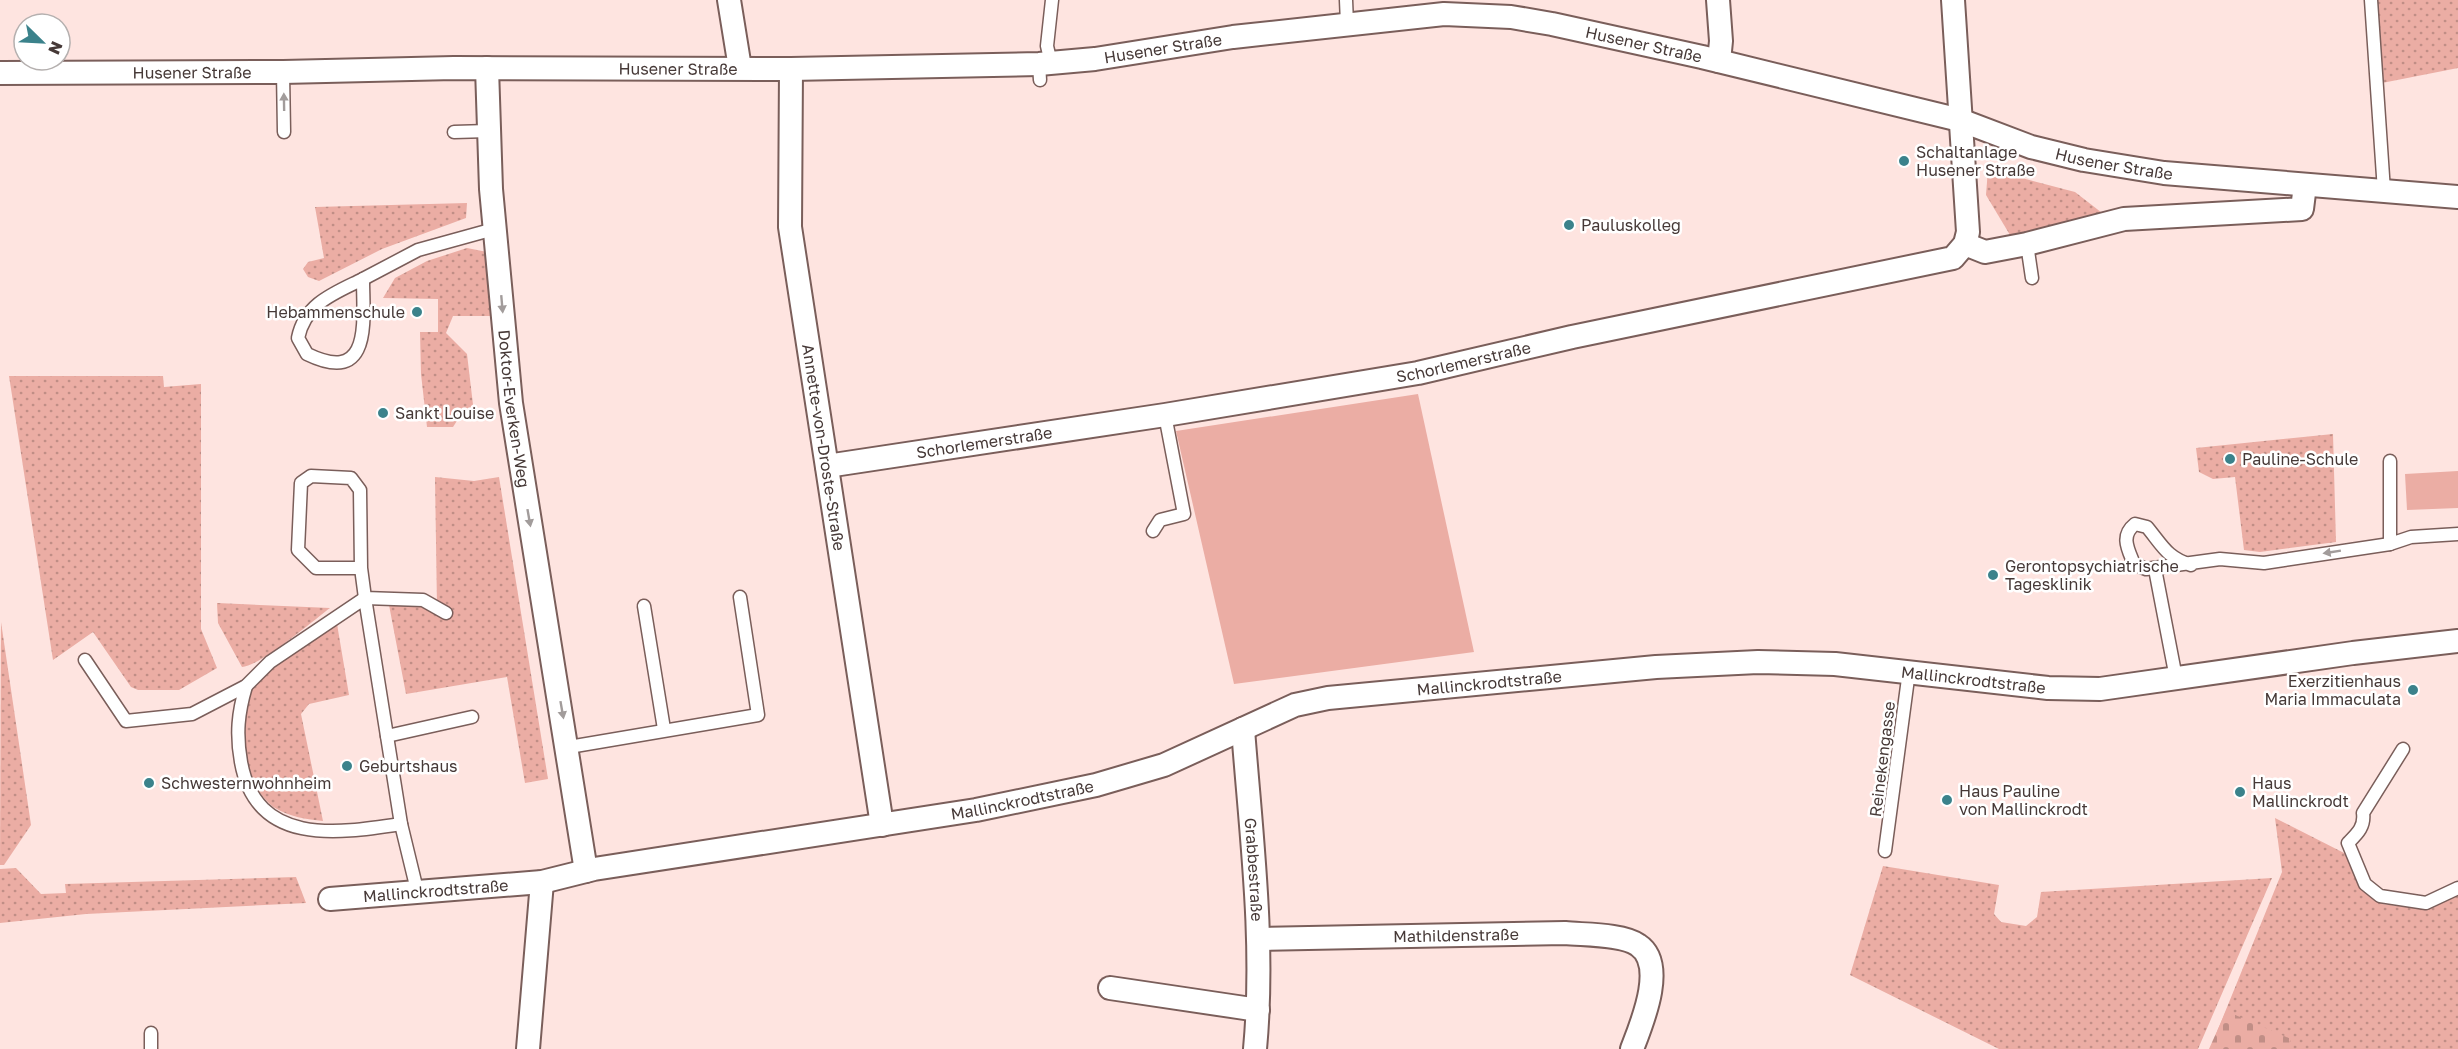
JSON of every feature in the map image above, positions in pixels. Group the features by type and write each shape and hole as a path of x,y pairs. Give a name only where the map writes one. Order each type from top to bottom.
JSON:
{"street":[{"path":"729,0 740,68"},
{"path":"1718,0 1721,41 1719,61"},
{"path":"1953,0 1968,232 1965,244 1985,252 2027,244 2124,219 2302,209 2305,185"},
{"name":"Husener Straße","path":"0,73 283,72 487,68 1043,69 1233,37 1347,24 1444,14 1511,17 1719,61 1960,120 2031,147 2084,160 2164,174 2458,197"},
{"name":"Doktor-Everken-Weg","path":"487,68 488,130 495,237 511,403 568,747 586,871"},
{"name":"Annette-von-Droste-Straße","path":"791,69 790,227 882,825"},
{"name":"Schorlemerstraße","path":"827,466 1165,415 1418,373 1572,337 1953,258 1965,244"},
{"name":"Mallinckrodtstraße","path":"330,899 417,890 542,882 586,871 976,810 1096,785 1164,765 1295,705 1328,698 1656,667 1780,663 1835,664 2048,688 2100,689 2353,653 2458,642"},
{"name":"Grabbestraße","path":"1243,729 1260,939 1258,1010 1254,1049"},
{"path":"528,1049 542,882"},
{"name":"Mathildenstraße","path":"1260,939 1565,933 1607,937 1636,943 1647,953 1652,981 1632,1049"},
{"path":"1110,988 1251,1006 1258,1010"}],"lane":[{"path":"1043,69 1052,0"},
{"path":"1346,0 1347,24"},
{"path":"2371,0 2384,191"},
{"path":"283,72 284,132"},
{"path":"454,132 488,130"},
{"path":"363,279 363,339 355,356 349,361 329,361 308,354 298,338 307,315 321,300 418,250 495,237"},
{"path":"2027,244 2032,278"},
{"path":"1153,531 1160,520 1184,514 1165,415"},
{"path":"2390,462 2390,544"},
{"path":"361,568 316,568 298,550 301,483 311,476 351,478 360,490 361,568 365,598 401,824 417,890"},
{"path":"2190,565 2174,560 2161,548 2147,527 2135,524 2126,537 2134,564 2146,569 2155,569 2190,565 2220,559 2264,562 2390,544 2411,537 2458,534"},
{"path":"2155,569 2176,678"},
{"path":"568,747 664,729 758,715 740,597"},
{"path":"86,660 126,721 192,714 246,686 270,662 365,598 423,600 446,613"},
{"path":"644,606 664,729"},
{"name":"Reinekengasse","path":"1885,851 1909,671"},
{"path":"246,686 237,713 237,741 243,775 264,812 297,828 348,833 401,824"},
{"path":"387,736 472,717"},
{"path":"2403,749 2363,813 2364,822 2358,833 2348,843 2365,884 2380,896 2426,903 2458,888"},
{"path":"151,1033 151,1049"}],"green space":[{"path":"2376,0 2458,0 2458,68 2382,83"},
{"path":"1988,169 2075,192 2106,216 2010,235 1986,195"},
{"path":"467,203 466,218 382,249 319,281 308,277 303,269 308,262 324,258 315,207"},
{"path":"467,248 487,252 494,316 453,316 446,333 467,354 474,413 462,413 453,427 427,427 421,374 420,332 438,332 438,299 383,298 395,278 427,261"},
{"path":"9,376 163,376 164,387 201,384 201,629 217,668 179,690 138,690 131,687 93,632 53,660"},
{"path":"1418,394 1474,652 1234,684 1176,431"},
{"path":"2333,434 2336,542 2260,552 2244,550 2235,477 2213,479 2199,472 2196,448"},
{"path":"2458,471 2458,508 2407,510 2405,474"},
{"path":"435,477 474,481 499,477 548,779 525,783 507,677 406,694 389,605 437,607"},
{"path":"217,603 330,608 273,651 250,665 242,667 218,623"},
{"path":"1,622 31,825 4,865 0,865"},
{"path":"337,624 349,695 309,704 301,714 323,821 286,814 264,798 251,780 246,767 242,731 246,705 254,687 304,645"},
{"path":"2275,818 2350,856 2363,886 2382,904 2423,909 2458,892 2458,1049 2210,1049 2282,872"},
{"path":"1883,866 1999,885 1994,914 2001,922 2026,926 2037,917 2041,892 2272,878 2198,1049 1999,1049 1850,975"},
{"path":"16,868 41,894 66,893 65,884 296,877 306,903 86,914 0,923 0,869"},
{"path":"2226,1011 2291,1039 2286,1049 2209,1049"}],"place":[{"name":"Schaltanlage Husener Straße","path":"1904,161"},
{"name":"Pauluskolleg","path":"1569,225"},
{"name":"Hebammenschule","path":"417,312"},
{"name":"Sankt Louise","path":"383,413"},
{"name":"Pauline-Schule","path":"2230,459"},
{"name":"Gerontopsychiatrische Tagesklinik","path":"1993,575"},
{"name":"Exerzitienhaus Maria Immaculata","path":"2413,690"},
{"name":"Geburtshaus","path":"347,766"},
{"name":"Schwesternwohnheim","path":"149,783"},
{"name":"Haus Mallinckrodt","path":"2240,792"},
{"name":"Haus Pauline von Mallinckrodt","path":"1947,800"}]}
